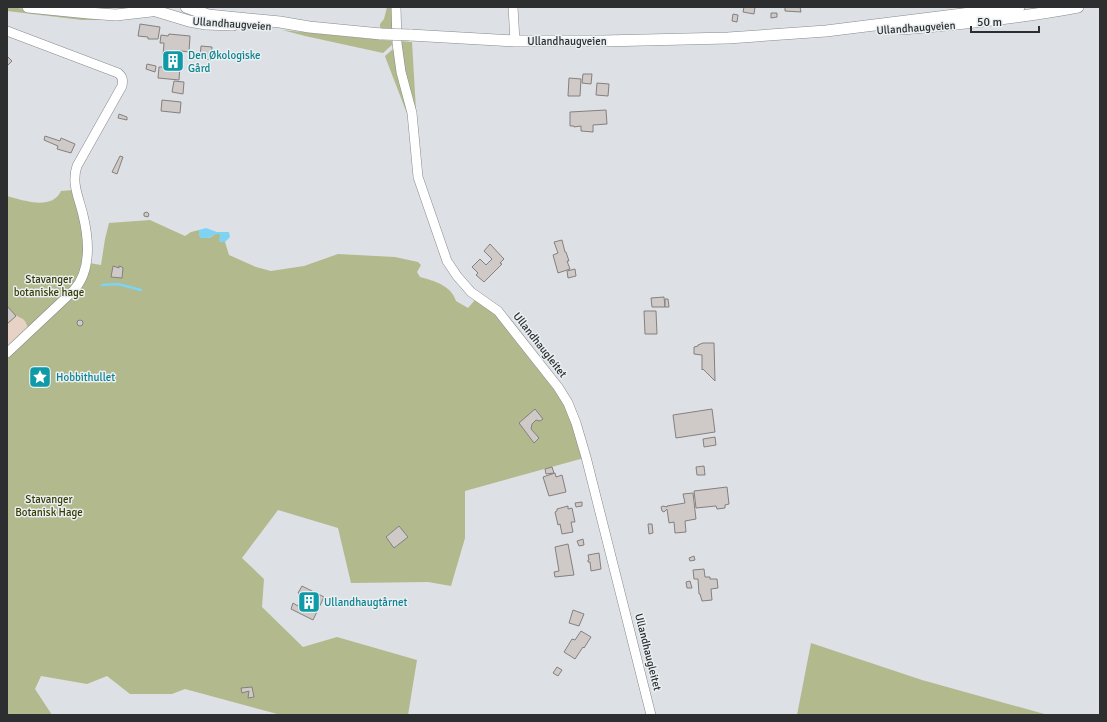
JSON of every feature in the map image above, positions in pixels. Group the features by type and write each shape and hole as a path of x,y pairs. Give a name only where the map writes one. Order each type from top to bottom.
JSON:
{"main road":[{"name":"Ullandhaugveien","path":"28,7 116,15 154,9 189,21 206,24 280,28 309,27"},
{"name":"Ullandhaugveien","path":"186,7 208,15 280,22 309,27 382,34 515,41 603,41 728,38 826,31 1019,7"},
{"name":"Ullandhaugveien","path":"826,31 838,33 961,24 1078,7"}],"street":[{"name":"Ullandhaugleitet","path":"396,7 397,43 401,72 412,114 419,185 432,215 447,261 457,276 472,292 498,311 558,387 568,403 576,423 586,457 651,715"},
{"path":"513,7 515,41"},
{"path":"7,32 111,70 122,76 123,80 122,86 77,166 75,173 76,188 83,215 86,236 87,257 85,273 82,280 73,291 7,353"}],"shaded area":[{"path":"7,306 16,316 22,317 28,328 7,356"}],"green space":[{"path":"10,7 112,20 82,20 7,11"},
{"path":"387,7 392,7 392,29 380,28 380,24 384,19"},
{"path":"282,30 393,41 393,44 383,53"},
{"path":"400,41 412,42 416,110 407,82"},
{"path":"394,48 408,115 385,56"},
{"path":"73,190 89,263 101,265 109,223 150,220 185,236 191,232 199,230 199,235 201,238 208,238 215,234 220,234 220,242 225,242 229,255 256,267 271,271 304,266 338,254 395,257 418,262 421,265 417,272 420,277 446,287 454,296 456,301 468,308 475,300 494,313 559,396 572,420 584,458 465,491 465,538 451,586 428,582 351,583 338,528 278,510 242,558 264,579 262,607 303,647 337,637 417,660 408,715 281,715 185,689 172,694 130,694 107,676 87,684 41,676 35,689 52,715 7,715 7,356 28,328 24,320 14,314 7,306 7,196 28,201 44,202 51,201 57,197 61,191"},
{"path":"811,643 922,680 1048,715 797,715"}],"water":[{"path":"206,228 217,232 229,232 230,237 225,242 221,242 219,240 220,234 215,234 208,238 201,238 199,235 199,230"}],"building":[{"path":"744,7 755,7 754,14 743,12"},
{"path":"785,7 800,7 801,12 785,11"},
{"path":"771,13 777,13 777,17 771,18"},
{"path":"733,14 738,15 737,22 732,21"},
{"path":"140,24 160,27 158,39 148,39 148,37 138,36"},
{"name":"Den Økologiske Gård","path":"169,34 190,36 189,52 181,51 179,80 158,78 159,67 166,67 167,56 163,56 164,43 160,43 161,35 168,36"},
{"path":"201,46 212,47 211,60 200,58"},
{"path":"7,56 12,61 8,65 7,64"},
{"path":"147,64 156,66 155,72 146,69"},
{"path":"583,74 592,74 591,84 582,83"},
{"path":"569,78 581,79 580,96 568,96"},
{"path":"174,81 184,82 183,94 172,92"},
{"path":"597,83 609,84 608,96 596,95"},
{"path":"162,100 181,102 180,113 161,111"},
{"path":"606,110 607,124 593,125 593,132 581,131 581,126 570,126 570,112"},
{"path":"119,114 127,117 127,120 118,118"},
{"path":"45,136 60,141 61,138 75,144 71,153 57,149 58,146 44,140"},
{"path":"120,156 123,157 117,174 112,172"},
{"path":"147,212 149,214 148,217 144,216 144,213"},
{"path":"562,240 570,269 558,273 553,255 558,253 554,242"},
{"path":"490,244 504,259 500,263 502,264 484,282 476,275 478,273 472,267 480,259 486,265 492,259 484,251"},
{"path":"113,266 123,268 122,278 111,277"},
{"path":"575,269 576,276 568,278 567,271"},
{"path":"664,297 665,307 652,307 651,298"},
{"path":"665,299 668,299 669,307 665,307"},
{"path":"7,306 16,316 7,324"},
{"path":"644,311 656,311 657,334 645,334"},
{"path":"80,320 83,323 80,326 77,323"},
{"path":"703,343 714,343 715,381 703,369 702,370 702,355 694,354 694,347"},
{"path":"535,409 543,419 540,421 536,420 532,424 531,429 539,438 534,443 519,423"},
{"path":"712,409 715,432 676,438 673,415"},
{"path":"715,437 716,445 704,447 703,439"},
{"path":"704,466 705,475 697,475 696,467"},
{"path":"552,467 554,473 546,474 545,469"},
{"path":"555,473 556,477 562,475 566,492 549,496 543,477"},
{"path":"727,487 729,504 725,505 725,508 717,509 716,506 696,508 694,491"},
{"path":"693,493 696,519 685,521 686,532 675,533 674,522 669,523 667,509 664,512 662,511 661,507 685,503 683,494"},
{"path":"582,502 582,506 576,507 575,503"},
{"path":"568,506 568,509 572,508 575,522 571,522 573,532 562,534 555,512 557,509"},
{"path":"648,524 652,524 653,533 649,534"},
{"path":"399,526 408,537 394,548 386,537"},
{"path":"583,539 584,545 579,546 577,541"},
{"path":"568,544 574,575 555,577 554,572 559,571 555,547"},
{"path":"599,553 601,569 591,571 590,562 588,562 588,555"},
{"path":"694,556 695,560 690,561 689,558"},
{"path":"704,569 705,577 717,579 718,588 711,589 712,600 702,601 699,594 698,579 694,579 693,570"},
{"path":"690,581 692,588 687,588 686,582"},
{"path":"302,586 324,597 313,620 291,609 293,603 298,606 303,595 298,593"},
{"name":"Ullandhaugtårnet","path":"305,594 317,599 313,610 300,604"},
{"path":"573,610 584,614 579,626 569,623"},
{"path":"581,631 591,637 575,659 564,652 572,639 575,640"},
{"path":"557,667 562,670 558,676 553,673"},
{"path":"252,687 254,697 248,698 249,691 242,693 241,688"}],"waterway":[{"path":"102,285 118,284 141,290"}],"place":[{"name":"Den Økologiske Gård","path":"173,61"},
{"name":"Hobbithullet","path":"40,377"},
{"name":"Ullandhaugtårnet","path":"309,602"}],"park label":[{"name":"Stavanger botaniske hage","path":"49,285"},
{"name":"Stavanger Botanisk Hage","path":"49,505"}]}
